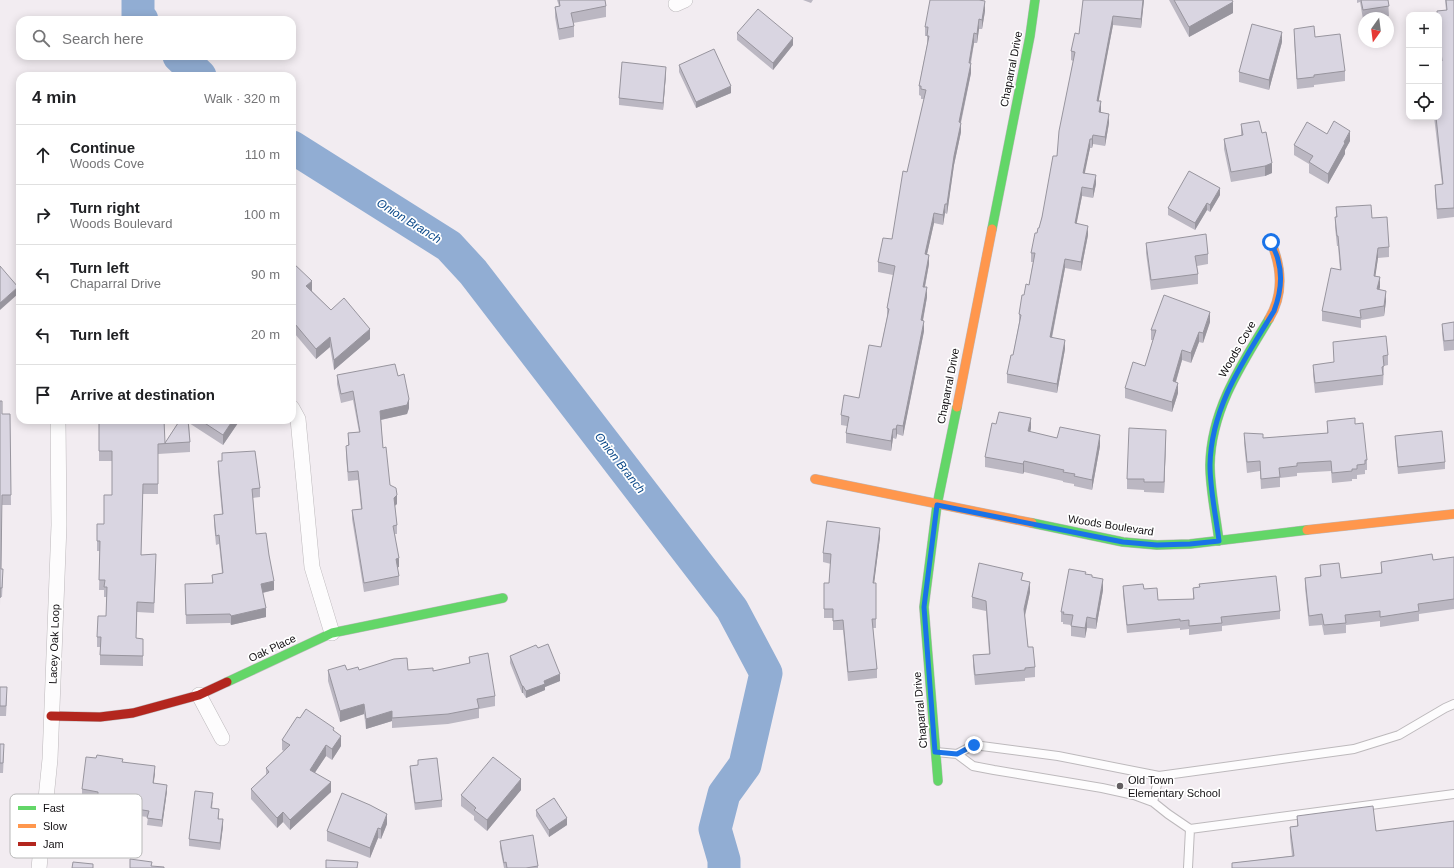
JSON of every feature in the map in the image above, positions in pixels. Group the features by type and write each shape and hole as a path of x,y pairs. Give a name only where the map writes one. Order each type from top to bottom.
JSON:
{"street":[{"name":"Chaparral Drive","path":"938,781 924,607 937,505 1027,52 1035,0"},
{"name":"Woods Cove","path":"1219,541 1210,464 1213,436 1220,409 1231,382 1274,311 1277,302 1281,279 1278,260 1271,242"},
{"path":"296,415 298,419 312,567 332,633"},
{"name":"Lacey Oak Loop","path":"46,794 50,759 59,525 58,424"},
{"name":"Woods Boulevard","path":"815,479 1123,542 1157,545 1219,541 1454,514"},
{"name":"Oak Place","path":"51,716 100,717 133,713 199,695 332,633 503,598"},
{"path":"199,695 222,738"},
{"name":"Lacey Oak Loop","path":"39,868 40,858"}],"lane":[{"path":"957,754 974,745 990,746 1058,756 1159,776 1354,749 1399,735 1454,704"},
{"path":"935,752 957,754 973,766 1102,788 1134,795 1153,802 1190,829 1454,794"},
{"path":"1153,802 1159,776"},
{"path":"1188,868 1190,829"}],"building":[{"path":"559,0 605,0 606,6 571,13 574,26 559,29 555,7 560,6"},
{"path":"930,0 985,1 982,20 979,19 977,34 974,33 969,63 971,63 959,122 961,123 954,156 947,204 945,204 943,215 934,213 925,254 929,255 923,287 927,287 921,320 924,321 903,426 897,425 896,429 893,429 891,441 846,433 849,417 841,415 844,395 859,398 869,345 881,347 889,309 887,308 895,266 878,262 883,238 892,239 903,171 907,172 926,90 921,89 921,86 919,86 929,36 927,36 928,27 925,27"},
{"path":"1083,0 1143,0 1141,19 1113,16 1097,101 1101,101 1099,112 1109,114 1105,137 1093,135 1092,139 1090,139 1083,173 1096,175 1093,189 1082,187 1075,223 1088,226 1081,262 1065,259 1050,337 1065,340 1057,384 1007,374 1011,355 1013,355 1021,315 1019,314 1022,295 1024,295 1026,284 1029,285 1035,253 1031,253 1035,233 1037,233 1042,217 1053,156 1057,156 1059,131 1075,52 1071,51 1075,33 1079,34"},
{"path":"1174,0 1232,0 1233,2 1189,27"},
{"path":"1361,0 1388,0 1389,6 1363,10"},
{"path":"1446,0 1454,0 1454,208 1437,209 1435,185 1443,184 1436,120 1442,120 1442,12 1437,11 1447,10"},
{"path":"758,9 793,38 773,63 737,33"},
{"path":"1252,24 1282,32 1269,80 1239,72"},
{"path":"1314,26 1315,37 1340,34 1345,71 1297,79 1294,29"},
{"path":"714,49 731,86 696,102 679,65"},
{"path":"622,62 666,67 663,103 619,98"},
{"path":"1259,121 1262,133 1266,132 1272,163 1265,166 1231,172 1224,139 1243,135 1241,124"},
{"path":"1334,121 1350,131 1328,174 1309,162 1313,156 1294,145 1307,122 1327,134"},
{"path":"1189,171 1220,188 1210,205 1207,203 1195,223 1168,208"},
{"path":"1371,205 1372,218 1387,217 1389,247 1378,248 1374,276 1380,277 1377,289 1386,291 1384,306 1360,310 1361,318 1322,311 1331,268 1341,270 1335,217 1337,217 1336,207"},
{"path":"1206,234 1208,254 1195,256 1198,274 1151,280 1146,243"},
{"path":"0,266 16,285 16,289 0,303"},
{"path":"296,266 312,281 306,286 331,310 344,298 370,329 334,360 330,337 316,349 296,325"},
{"path":"1164,295 1210,312 1203,333 1199,332 1191,353 1182,350 1173,381 1178,383 1172,402 1125,388 1133,362 1145,366 1156,330 1151,330"},
{"path":"1454,322 1454,340 1444,341 1442,324"},
{"path":"1386,336 1388,355 1383,356 1383,375 1315,383 1313,365 1334,362 1333,342"},
{"path":"395,364 398,376 404,374 409,399 407,405 380,411 383,448 386,447 390,485 396,488 397,495 394,498 397,525 393,526 399,558 396,559 399,576 364,583 352,510 362,509 358,471 348,472 346,446 349,445 348,433 360,432 353,391 341,394 337,375"},
{"path":"0,401 2,401 2,414 10,414 11,495 2,495 2,588 0,588"},
{"path":"999,412 1031,418 1028,431 1057,438 1060,427 1100,435 1092,480 1074,476 1075,474 1063,472 1064,470 1024,461 1023,464 985,457 992,423 996,424"},
{"path":"1355,418 1355,424 1363,423 1367,460 1365,460 1365,464 1357,465 1357,469 1332,473 1331,461 1297,463 1297,466 1279,468 1280,477 1261,479 1260,461 1247,462 1244,433 1263,434 1263,438 1328,433 1327,421"},
{"path":"99,424 164,424 165,443 177,424 188,424 190,442 158,444 158,484 143,484 141,555 156,554 154,603 137,602 136,638 143,639 143,656 100,655 101,637 97,637 98,616 106,616 107,587 104,587 105,580 99,580 100,541 97,541 97,524 104,524 104,495 112,495 112,451 99,451"},
{"path":"206,424 230,424 223,435"},
{"path":"1129,428 1166,430 1164,482 1144,482 1144,479 1127,479"},
{"path":"1442,431 1445,462 1398,467 1395,436"},
{"path":"255,451 260,488 252,489 256,534 266,533 274,581 261,584 266,608 231,616 230,614 186,615 185,584 213,583 212,575 223,573 219,535 216,536 214,515 223,514 218,461 222,461 222,453"},
{"path":"827,521 880,528 873,583 876,583 876,619 872,619 877,669 848,672 843,620 833,621 833,609 824,609 824,583 829,583 831,554 823,553"},
{"path":"1432,554 1433,560 1454,557 1454,599 1418,604 1419,611 1380,617 1380,611 1345,615 1346,623 1324,625 1322,614 1309,616 1305,578 1321,576 1320,565 1339,563 1341,578 1382,573 1381,562"},
{"path":"979,563 1023,573 1021,580 1030,582 1024,609 1028,647 1033,647 1035,667 1025,668 1025,670 975,675 973,655 990,654 986,601 972,597"},
{"path":"1069,569 1086,572 1085,574 1092,575 1092,577 1103,579 1096,619 1087,617 1085,628 1071,626 1073,615 1063,614 1064,612 1061,612"},
{"path":"1276,576 1280,611 1221,617 1222,623 1189,626 1189,620 1180,621 1180,619 1127,625 1123,586 1143,584 1144,589 1157,588 1158,600 1194,599 1193,588 1200,587 1199,584"},
{"path":"548,644 560,674 544,681 545,684 526,691 522,686 510,656 536,645 538,648"},
{"path":"488,653 495,696 477,699 479,708 448,714 392,718 392,711 366,719 364,704 340,711 328,670 345,665 347,670 358,667 359,670 394,659 407,658 408,670 433,668 433,671 470,663 469,657"},
{"path":"0,687 7,687 6,706 0,706"},
{"path":"306,709 334,728 333,730 341,736 332,749 326,745 310,770 331,782 290,820 283,812 277,818 251,789 269,772 266,768 290,745 282,740 297,717 300,718"},
{"path":"0,744 4,744 3,763 0,763"},
{"path":"97,755 123,759 122,762 155,766 153,783 167,785 162,820 147,818 149,811 142,810 142,794 98,794 98,792 82,789 86,757 96,758"},
{"path":"493,757 521,779 487,820 474,810 476,808 461,795"},
{"path":"437,758 442,800 415,803 410,766 418,765 418,760"},
{"path":"195,791 213,793 211,808 219,809 218,819 223,819 220,843 189,839"},
{"path":"342,793 387,814 381,829 378,828 370,848 327,831"},
{"path":"554,798 567,818 549,830 536,810"},
{"path":"1373,806 1376,831 1454,821 1454,868 1232,868 1232,863 1294,856 1290,827 1298,826 1297,816"},
{"path":"533,835 538,866 526,868 507,868 506,862 504,863 500,841"},
{"path":"130,859 152,862 151,866 164,868 130,868"},
{"path":"326,860 358,862 357,868 326,868"},
{"path":"73,862 93,864 93,868 72,868"}],"waterway":[{"name":"Onion Branch","path":"138,0 138,16"},
{"name":"Onion Branch","path":"183,60 196,72"},
{"name":"Onion Branch","path":"296,150 449,246 473,272 732,609 766,673 745,765 724,794 715,829 724,860 724,868"}],"traffic: fast":[{"path":"992,229 1030,36 1035,0"},
{"path":"1219,541 1210,474 1212,445 1216,425 1229,389 1248,353 1269,319"},
{"path":"938,781 924,607 937,505 957,407"},
{"path":"1032,523 1123,542 1157,545 1190,544 1307,530"},
{"path":"227,682 332,633 503,598"}],"traffic: slow":[{"path":"957,407 992,229"},
{"path":"1269,319 1277,300 1280,281 1275,252 1271,242"},
{"path":"815,479 1032,523"},
{"path":"1307,530 1454,514"}],"traffic: jam":[{"path":"51,716 100,717 133,713 199,695 227,682"}],"place":[{"name":"Old Town Elementary School","path":"1120,786"}],"route":[{"path":"974,745 957,754 935,752 924,607 937,505 1123,542 1157,545 1219,541 1210,464 1213,436 1220,409 1231,382 1274,311 1277,302 1281,279 1278,260 1271,242"}]}
